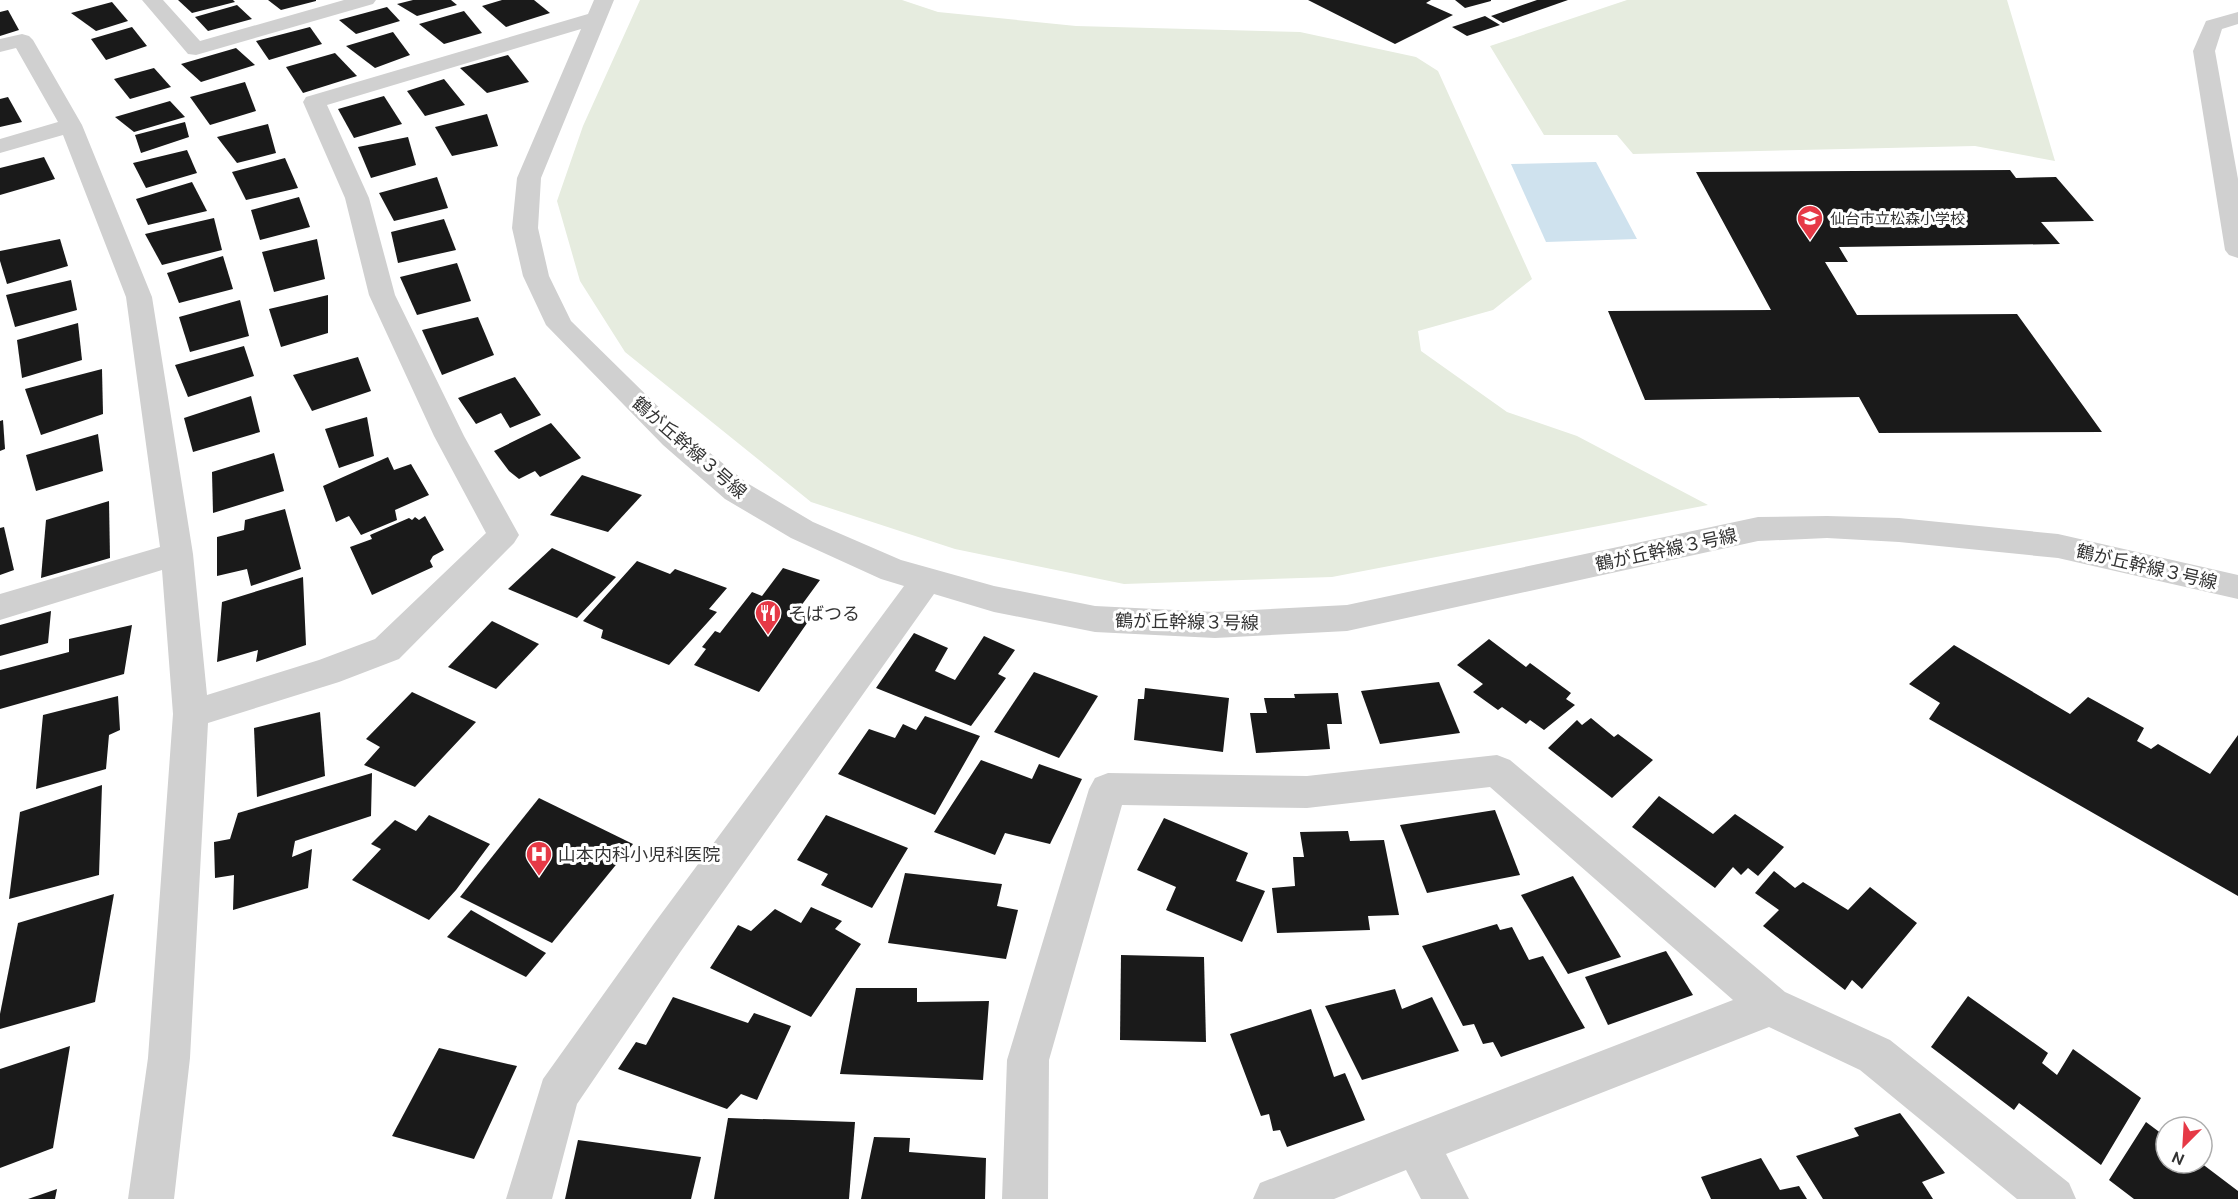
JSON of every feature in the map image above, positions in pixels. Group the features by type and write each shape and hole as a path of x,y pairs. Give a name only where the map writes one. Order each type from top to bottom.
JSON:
{"street":[{"path":"153,0 196,49 366,0"},
{"path":"191,714 327,672 387,649 503,535 449,436 382,295 357,198 314,102 600,9"},
{"name":"鶴が丘幹線３号線","path":"600,9 529,178 525,228 536,276 560,325 674,438 736,491 802,530 892,570 994,599 1095,619 1215,625 1347,618 1758,530 1827,527 1899,530 2058,546 2238,587"},
{"path":"2238,18 2213,26 2204,51 2238,250"},
{"path":"0,46 22,40 71,125 139,297 177,554 191,714 169,1058 151,1199"},
{"path":"0,146 71,125"},
{"path":"0,607 177,554"},
{"path":"529,1199 558,1094 667,938 926,580"},
{"path":"1025,1199 1028,1060 1108,789 1307,792 1497,771 1770,1006 1875,1055 2053,1199"},
{"path":"1276,1199 1770,1006"},
{"path":"1416,1144 1446,1199"}],"shaded area":[{"path":"640,0 902,0 938,12 1076,26 1300,32 1416,57 1438,71 1532,279 1493,310 1418,331 1421,351 1507,412 1577,436 1708,505 1332,577 1124,584 955,549 811,502 625,352 580,281 557,201 583,126"},
{"path":"1627,0 2007,0 2055,161 1975,146 1633,154 1617,135 1544,135 1490,46"}],"water":[{"path":"1596,162 1637,239 1546,242 1511,164"}],"building":[{"path":"178,0 233,0 235,2 192,13"},
{"path":"268,0 316,0 316,1 281,10"},
{"path":"413,0 451,0 457,5 417,16 397,4"},
{"path":"502,0 534,0 550,13 506,27 482,6"},
{"path":"1308,0 1431,0 1426,3 1453,15 1395,44"},
{"path":"1455,0 1491,0 1491,1 1465,8"},
{"path":"1537,0 1568,0 1503,23 1491,16"},
{"path":"112,2 128,21 96,31 71,13"},
{"path":"237,5 252,19 208,31 195,17"},
{"path":"387,7 400,21 356,34 339,20"},
{"path":"8,10 19,30 0,36 0,12"},
{"path":"464,11 482,33 444,44 419,24"},
{"path":"1485,16 1500,25 1467,36 1452,27"},
{"path":"132,27 147,46 106,60 91,39"},
{"path":"310,27 322,44 269,60 256,41"},
{"path":"393,32 410,55 375,68 346,46"},
{"path":"236,48 255,65 201,82 181,64"},
{"path":"335,53 357,76 303,93 286,67"},
{"path":"508,55 529,82 487,93 460,68"},
{"path":"154,68 171,87 130,99 114,79"},
{"path":"444,79 465,105 425,116 407,91"},
{"path":"245,82 256,111 210,125 190,97"},
{"path":"384,96 402,124 354,138 338,109"},
{"path":"8,97 22,122 0,127 0,99"},
{"path":"170,101 185,117 134,132 115,117"},
{"path":"487,114 498,146 452,156 435,127"},
{"path":"185,122 189,137 141,153 135,135"},
{"path":"268,124 276,153 237,163 217,137"},
{"path":"408,137 416,165 371,178 358,147"},
{"path":"187,150 197,173 146,188 133,163"},
{"path":"44,157 55,179 0,195 0,168"},
{"path":"285,158 298,188 246,200 232,172"},
{"path":"2010,170 2016,178 2056,177 2094,221 2041,222 2060,244 1839,247 1848,262 1825,262 1857,315 2017,314 2102,432 1879,433 1859,397 1645,400 1608,311 1771,310 1696,172"},
{"path":"437,177 448,208 394,221 379,193"},
{"path":"192,182 207,211 148,225 136,199"},
{"path":"299,197 310,227 260,240 251,210"},
{"path":"214,218 222,250 162,265 145,234"},
{"path":"444,219 456,250 398,263 391,232"},
{"path":"60,239 68,266 7,284 0,261 0,251"},
{"path":"317,239 325,279 274,292 262,252"},
{"path":"223,256 233,289 179,303 167,273"},
{"path":"457,263 471,301 417,315 400,277"},
{"path":"71,280 77,310 15,327 6,295"},
{"path":"328,295 328,333 281,347 269,309"},
{"path":"240,300 249,336 190,352 179,317"},
{"path":"478,317 494,355 442,375 422,330"},
{"path":"78,323 82,360 22,378 17,340"},
{"path":"244,346 254,376 188,397 175,365"},
{"path":"358,357 371,391 312,411 293,375"},
{"path":"102,369 103,414 41,435 25,389"},
{"path":"515,377 541,415 510,428 501,413 476,424 458,398"},
{"path":"251,396 260,432 193,452 184,418"},
{"path":"367,417 374,456 339,468 325,429"},
{"path":"3,420 5,449 0,451 0,421"},
{"path":"551,423 581,458 540,477 535,471 519,479 509,471 494,451"},
{"path":"98,434 103,471 36,491 26,455"},
{"path":"274,453 284,491 213,513 212,472"},
{"path":"388,457 394,470 411,464 429,495 395,510 397,520 361,535 349,516 336,522 323,486"},
{"path":"582,475 642,495 608,532 550,515"},
{"path":"109,501 110,558 41,578 46,520"},
{"path":"285,509 301,569 251,586 247,569 217,576 217,537 244,530 245,520"},
{"path":"425,516 444,550 433,556 430,561 433,567 372,595 350,547 372,539 370,535 409,518 412,520 415,517 419,520"},
{"path":"4,527 14,570 0,575 0,528"},
{"path":"552,548 616,577 577,618 508,589"},
{"path":"637,561 670,574 675,569 727,588 709,609 717,612 669,665 601,638 603,630 583,621"},
{"path":"783,568 820,580 798,610 812,616 759,692 694,665 706,649 702,647 715,631 720,633 752,592 762,596"},
{"path":"303,577 306,645 256,662 258,650 217,662 222,602"},
{"path":"51,611 48,643 0,656 0,625"},
{"path":"492,621 539,644 496,689 448,667"},
{"path":"132,625 124,674 0,709 0,670 69,652 69,639"},
{"path":"914,633 948,648 935,671 955,680 984,636 1015,650 998,674 1006,678 971,726 876,688"},
{"path":"1489,639 1526,667 1530,663 1571,693 1566,699 1575,705 1544,730 1530,720 1526,724 1502,707 1498,710 1473,692 1483,684 1457,665"},
{"path":"1954,645 2070,714 2088,697 2144,728 2137,741 2151,749 2158,744 2210,774 2238,735 2238,896 1929,719 1940,703 1909,684"},
{"path":"1034,672 1098,696 1059,758 994,732"},
{"path":"1439,682 1460,733 1380,744 1361,691"},
{"path":"1145,688 1229,698 1223,752 1134,740 1138,699 1144,699"},
{"path":"412,692 476,722 415,787 364,765 380,747 366,739"},
{"path":"1338,693 1342,724 1327,724 1330,749 1256,753 1250,713 1267,713 1264,698 1295,698 1294,694"},
{"path":"118,696 120,730 109,735 106,769 36,789 43,715"},
{"path":"320,712 325,776 257,797 254,728"},
{"path":"925,716 980,736 935,815 838,774 869,729 895,738 903,724 916,730"},
{"path":"1591,718 1614,737 1618,734 1653,760 1612,798 1548,748 1577,720 1582,725"},
{"path":"981,760 1032,779 1039,764 1082,779 1050,844 1005,833 995,855 934,832"},
{"path":"372,773 371,816 295,841 292,857 312,849 308,888 233,910 234,875 215,878 214,842 230,839 238,813"},
{"path":"102,785 99,875 9,899 20,812"},
{"path":"1659,796 1713,834 1735,814 1784,847 1758,876 1748,868 1741,875 1733,867 1715,888 1632,827"},
{"path":"539,798 633,844 552,943 460,897"},
{"path":"1495,810 1520,875 1427,893 1400,825"},
{"path":"429,815 490,844 456,890 429,920 352,880 381,849 371,844 395,820 416,831"},
{"path":"826,815 908,848 872,908 821,885 828,874 797,860"},
{"path":"1164,818 1248,853 1236,881 1265,891 1242,942 1166,910 1176,887 1137,870"},
{"path":"1348,831 1350,841 1384,840 1399,915 1368,916 1370,930 1277,933 1272,888 1295,886 1293,857 1304,857 1300,832"},
{"path":"1774,871 1795,888 1803,882 1848,910 1870,887 1917,923 1862,989 1852,980 1845,990 1763,926 1779,910 1755,893"},
{"path":"905,873 1002,884 997,906 1018,910 1006,959 888,943"},
{"path":"1573,876 1621,957 1568,974 1521,895"},
{"path":"114,894 95,1002 0,1029 0,1014 18,923"},
{"path":"811,907 842,921 835,929 861,944 811,1017 710,968 738,925 751,931 775,909 801,923"},
{"path":"471,910 546,953 526,977 447,937"},
{"path":"1497,924 1500,930 1512,927 1529,960 1543,956 1585,1028 1501,1057 1493,1042 1483,1044 1474,1024 1463,1026 1422,946"},
{"path":"1666,951 1693,995 1608,1025 1585,977"},
{"path":"1121,955 1204,957 1206,1042 1120,1040"},
{"path":"856,988 917,988 917,1002 989,1001 983,1080 840,1074"},
{"path":"1395,989 1402,1009 1432,997 1459,1051 1362,1080 1325,1006"},
{"path":"1968,996 2048,1053 2042,1063 2057,1075 2073,1049 2141,1098 2101,1165 2019,1103 2014,1110 1931,1047"},
{"path":"673,997 748,1023 754,1013 791,1026 757,1100 741,1094 727,1109 618,1069 636,1042 646,1045"},
{"path":"1311,1009 1334,1077 1345,1073 1365,1120 1287,1147 1280,1130 1273,1131 1269,1114 1261,1116 1230,1034"},
{"path":"70,1046 53,1148 0,1168 0,1069"},
{"path":"439,1048 517,1066 474,1159 392,1136"},
{"path":"1900,1113 1945,1173 1922,1182 1933,1199 1823,1199 1796,1156 1859,1136 1854,1128"},
{"path":"728,1118 855,1122 849,1199 714,1199"},
{"path":"2146,1122 2154,1128 2154,1175 2214,1175 2214,1173 2238,1191 2238,1199 2134,1199 2109,1180"},
{"path":"874,1137 910,1138 909,1152 986,1158 985,1199 861,1199"},
{"path":"578,1140 701,1157 691,1199 565,1199"},
{"path":"1761,1158 1780,1190 1799,1186 1807,1199 1711,1199 1701,1177"},
{"path":"57,1189 55,1199 28,1199"}],"place":[{"name":"仙台市立松森小学校","path":"1810,241"},
{"name":"そばつる","path":"768,636"},
{"name":"山本内科小児科医院","path":"539,877"}]}
